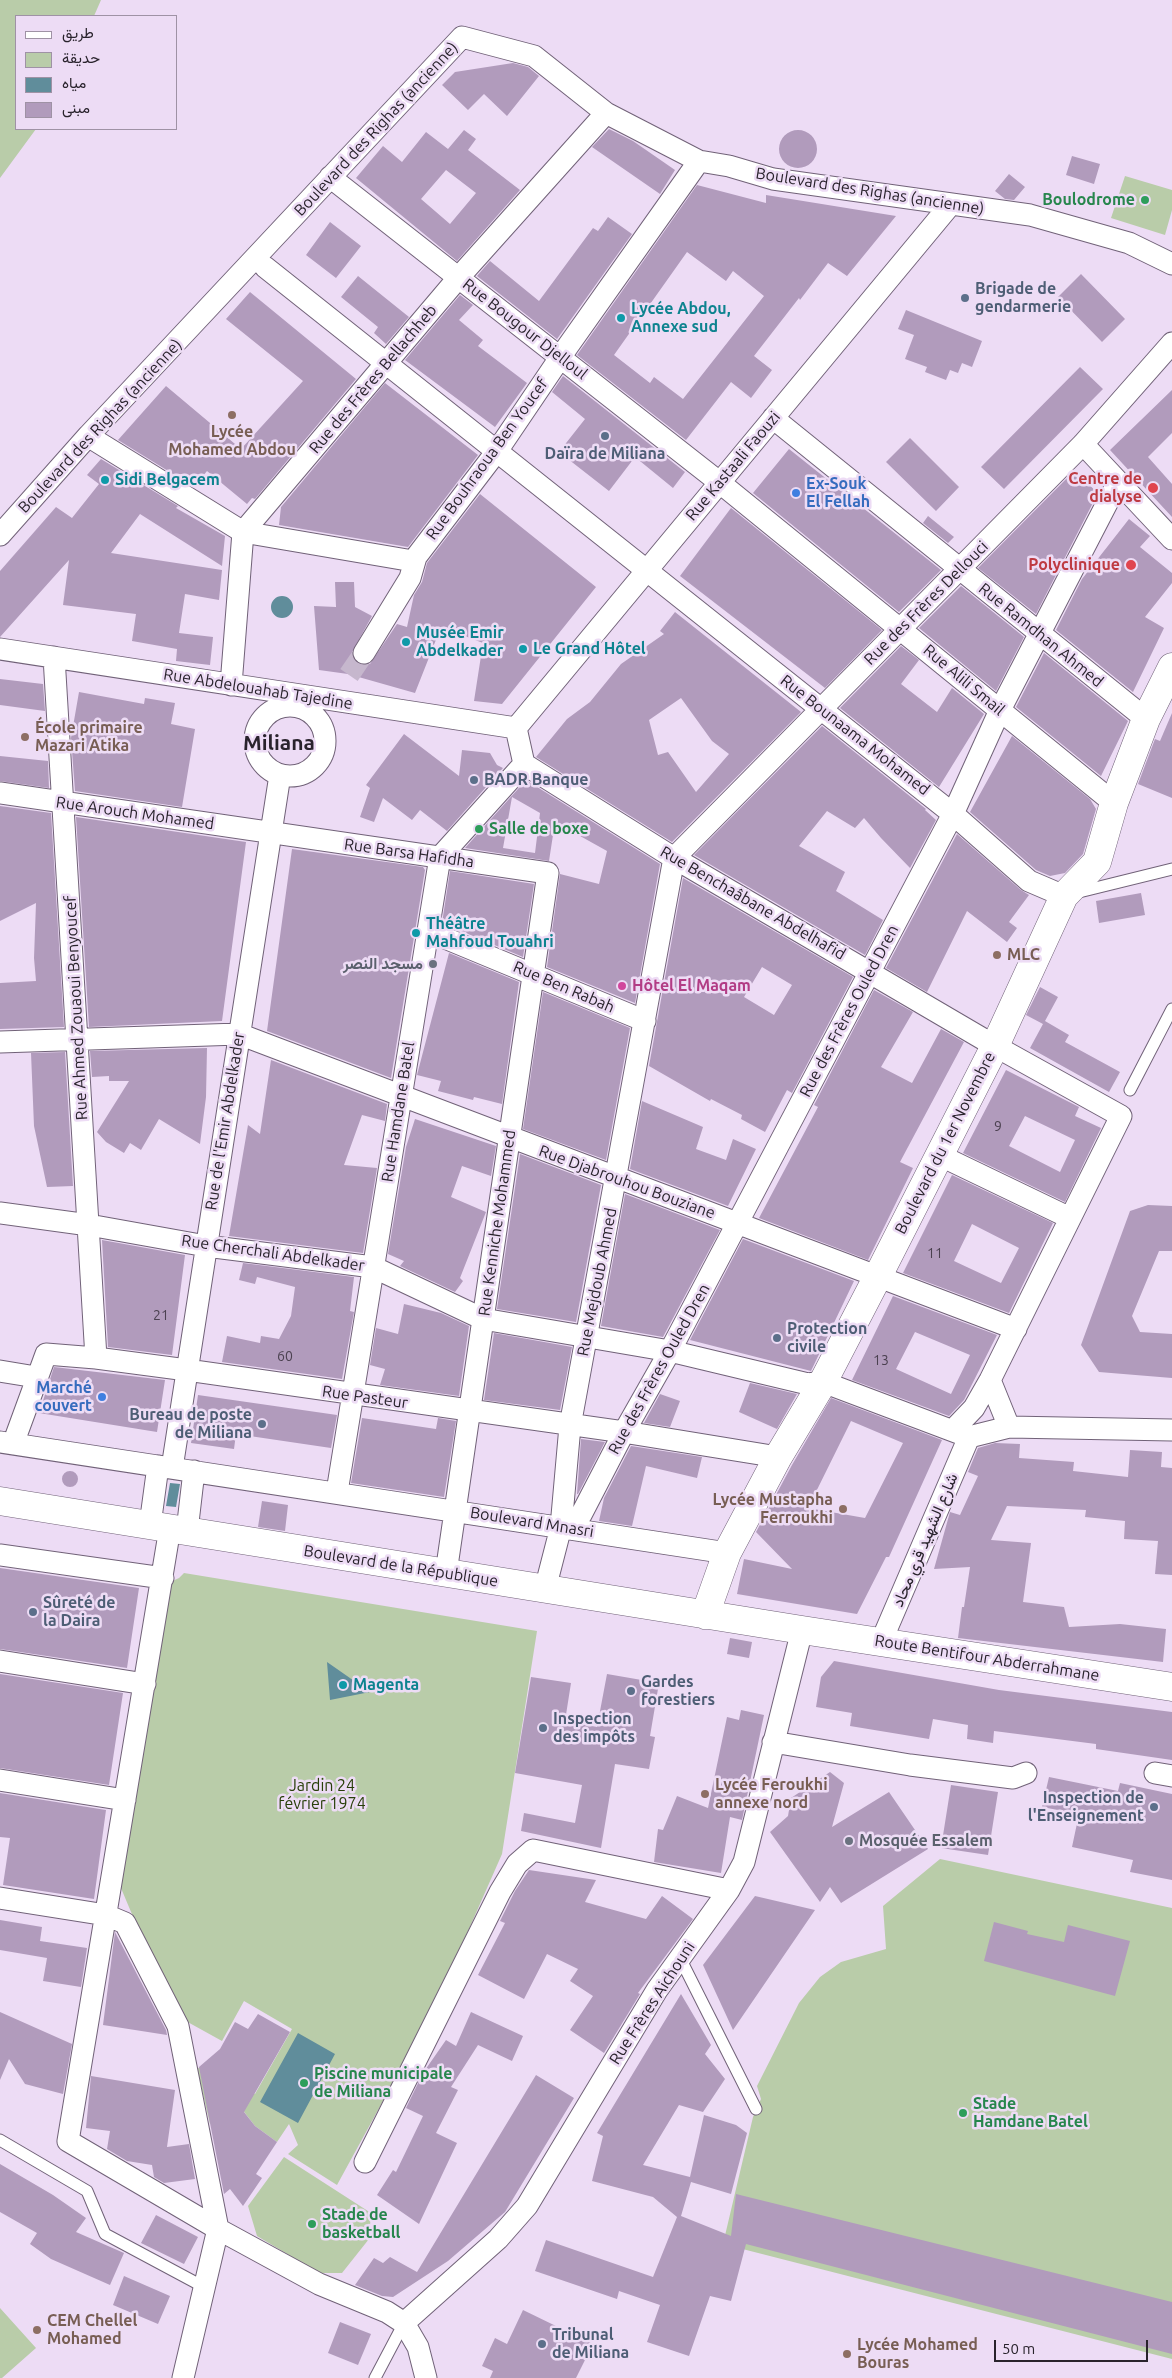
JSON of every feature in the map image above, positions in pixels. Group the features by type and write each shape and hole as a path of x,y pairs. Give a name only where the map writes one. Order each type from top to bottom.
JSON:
{"main road":[{"name":"Boulevard du 1er Novembre","path":"706,1615 727,1553 778,1457 823,1382 877,1278 994,1046 1064,896 1097,862 1114,804 1146,720 1172,667"},
{"name":"Boulevard de la République","path":"0,1500 802,1630"},
{"name":"Route Bentifour Abderrahmane","path":"802,1630 1172,1687"}],"street":[{"name":"Boulevard des Righas (ancienne)","path":"0,535 88,436 256,259 330,177 462,37 534,56 606,112 699,161 729,166 773,179 1030,215 1129,243 1172,264"},
{"name":"Rue des Frères Bellachheb","path":"243,532 459,276 606,112"},
{"name":"Rue Bouhraoua Ben Youcef","path":"364,652 410,578 414,559 497,451 561,356 699,161"},
{"name":"Rue Bougour Djelloul","path":"330,177 720,482"},
{"name":"Rue Kastaali Faouzi","path":"516,728 951,204"},
{"name":"Rue Bounaama Mohamed","path":"265,267 953,814 1029,881 1064,896"},
{"name":"Rue des Frères Dellouci","path":"674,858 1083,444 1172,343"},
{"name":"Rue Ramdhan Ahmed","path":"773,418 1146,720"},
{"path":"88,436 243,532 414,559"},
{"path":"1083,444 1172,539"},
{"name":"Rue Alili Smail","path":"720,482 1114,804"},
{"name":"Rue des Frères Ouled Dren","path":"562,1527 581,1515 624,1432 670,1351 953,814 1000,710 1118,482"},
{"path":"231,685 243,532"},
{"name":"Rue Abdelouahab Tajedine","path":"0,649 231,685 294,700 516,728"},
{"name":"Rue Ahmed Zouaoui Benyoucef","path":"54,657 96,1358"},
{"path":"294,700 304,710 314,716 321,725 325,736 324,748 320,759 313,768 303,774 280,775 268,769 260,759 256,748 256,735 260,723 269,714 294,700"},
{"path":"440,857 524,764 516,728"},
{"name":"Rue Benchaâbane Abdelhafid","path":"524,764 674,858 870,971 994,1046 1121,1116 1070,1218"},
{"name":"Rue de l'Emir Abdelkader","path":"169,1528 165,1467 187,1370 269,832 280,775"},
{"name":"Rue Arouch Mohamed","path":"0,793 269,832"},
{"name":"Rue Barsa Hafidha","path":"269,832 548,873"},
{"name":"Rue Hamdane Batel","path":"337,1492 440,857"},
{"name":"Rue Mejdoub Ahmed","path":"545,1589 562,1527 570,1426 674,858"},
{"name":"Rue Kenniche Mohammed","path":"446,1573 548,873"},
{"name":"Rue Ben Rabah","path":"428,931 645,1021"},
{"path":"0,1042 239,1034"},
{"name":"Rue Djabrouhou Bouziane","path":"239,1034 510,1138 617,1176 877,1278 1016,1329"},
{"path":"939,1155 1070,1218 1016,1329 961,1434"},
{"name":"Rue Cherchali Abdelkader","path":"0,1213 89,1225 206,1246 373,1267 483,1319 670,1351 808,1384 823,1382 961,1434"},
{"name":"Rue Pasteur","path":"6,1443 46,1354 96,1358 187,1370 470,1412 624,1432 778,1457"},
{"path":"0,1371 36,1377"},
{"path":"990,1380 1009,1426"},
{"path":"961,1434 1009,1426 1172,1430"},
{"name":"شارع الشهيد قري محاد","path":"881,1642 961,1434"},
{"name":"Boulevard Mnasri","path":"6,1443 727,1553"},
{"path":"194,1471 169,1528 163,1578 68,2142 218,2229 319,2284 386,2312 404,2323 418,2347 426,2378"},
{"path":"0,1554 163,1578"},
{"name":"Rue Frères Aichouni","path":"404,2323 498,2239 527,2206 657,1990 729,1890 744,1862 802,1630"},
{"path":"0,1662 145,1684"},
{"path":"773,1742 910,1765 1013,1778 1026,1773"},
{"path":"0,1780 125,1800"},
{"path":"365,2162 500,1892 517,1864 533,1850 729,1890"},
{"path":"0,1898 106,1915 126,1923 178,2026 218,2229 183,2378"}],"lane":[{"path":"1064,896 1172,869"},
{"path":"1130,1090 1172,1008"},
{"path":"680,1958 756,2109"},
{"path":"0,2140 87,2191 105,2234 204,2287"},
{"path":"375,2378 404,2323"}],"green space":[{"path":"0,0 101,0 94,15 15,15 15,130 35,130 0,178"},
{"name":"Boulodrome","path":"1125,176 1172,190 1172,210 1165,235 1111,218"},
{"name":"Jardin 24 février 1974","path":"184,1573 537,1631 502,1854 435,2006 337,2185 288,2154 298,2145 289,2124 277,2142 255,2126 238,2104 210,2124 197,2069 216,2056 226,2077 255,2094 292,2029 244,2001 222,2041 184,2020 134,1919 118,1881 166,1584 179,1578"},
{"name":"Stade Hamdane Batel","path":"940,1859 1172,1908 1172,2359 723,2244 753,2117 761,2099 757,2086 799,2003 820,1977 841,1962 886,1949 883,1906"},
{"name":"Stade de basketball","path":"284,2157 371,2213 369,2239 342,2273 319,2273 257,2236 248,2206"},
{"path":"0,2308 36,2348 2,2378 0,2378"}],"water":[{"path":"282,596 290,599 293,607 290,615 282,618 274,615 271,607 274,599"},
{"path":"170,1483 180,1484 176,1507 166,1506"},
{"path":"327,1662 370,1692 330,1700"},
{"path":"298,2033 335,2054 298,2123 260,2102"}],"building":[{"path":"513,63 528,67 539,76 507,116 484,94 468,110 442,85 455,72"},
{"path":"609,129 633,141 675,170 660,194 592,147"},
{"path":"464,130 476,139 468,150 520,190 457,261 356,178 383,146 402,162 426,132 448,149","holes":["446,170 476,193 450,224 421,199"]},
{"path":"798,130 811,136 817,149 811,162 798,168 785,162 779,149 785,136"},
{"path":"1072,156 1100,164 1094,184 1066,175"},
{"path":"1009,174 1025,187 1014,200 1005,199 995,191"},
{"path":"697,185 766,203 766,195 896,216 847,276 828,263 800,300 799,298 754,356 772,370 751,398 731,382 686,440 577,355","holes":["687,252 726,281 733,271 764,296 683,399 654,377 650,383 614,355"]},
{"path":"608,217 632,234 557,339 477,276 490,261 539,301 593,228 598,231"},
{"path":"330,222 361,246 336,278 306,255"},
{"path":"1081,274 1125,319 1102,342 1058,297"},
{"path":"358,276 409,317 386,344 374,333 378,327 341,297"},
{"name":"Lycée Mohamed Abdou","path":"250,292 356,379 255,499 252,498 247,504 207,471 194,487 118,440 166,386 241,449 303,381 226,319"},
{"path":"460,295 473,305 459,320 483,340 478,346 527,383 495,427 405,360"},
{"path":"906,310 982,341 972,367 962,363 958,373 950,370 946,380 925,372 927,367 905,359 914,335 898,329"},
{"path":"1080,367 1103,389 1004,489 981,467"},
{"name":"Daïra de Miliana","path":"563,376 685,472 673,488 635,457 609,491 559,452 585,419 552,392"},
{"path":"385,383 478,455 408,547 279,525 281,507"},
{"path":"1172,390 1172,433 1148,457 1172,484 1172,517 1110,450"},
{"path":"910,438 959,487 936,511 886,462"},
{"path":"789,449 941,570 899,612 753,493"},
{"path":"101,459 178,506 176,508 225,536 222,566 140,514 111,553 222,570 219,600 185,594 179,633 213,637 210,665 176,661 177,649 132,641 136,614 63,605 69,560 0,637 0,571 56,507 72,518 99,484 87,475"},
{"path":"1074,471 1098,493 1036,614 978,568"},
{"path":"480,494 596,587 502,704 474,701 483,643 441,627 415,693 348,674 319,670 314,606 336,607 335,582 354,582 355,607 372,616 352,652 357,663 370,664 397,624 407,627 414,595 422,582 427,563"},
{"path":"731,508 882,630 825,688 680,576"},
{"path":"928,516 954,537 948,543 923,523"},
{"path":"1129,519 1150,536 1140,547 1172,573 1172,583 1145,617 1164,628 1133,692 1056,630 1082,579"},
{"path":"961,586 1024,637 996,691 919,628"},
{"path":"675,612 801,712 672,842 536,757 567,719 590,702 621,664 664,634 660,631","holes":["681,698 712,741 729,754 696,792 668,752 658,755 649,720"]},
{"path":"901,646 919,660 901,684 937,712 952,688 984,714 939,787 840,708"},
{"path":"1044,653 1128,721 1101,776 1016,707"},
{"path":"0,679 43,684 45,711 0,705"},
{"path":"79,692 144,704 145,698 175,703 171,724 195,729 182,807 75,791 71,738"},
{"path":"1172,713 1172,798 1138,784 1155,739 1160,741"},
{"path":"822,726 926,809 936,820 910,868 864,818 855,828 827,811 799,846 845,872 836,891 883,920 865,955 694,855"},
{"path":"404,734 459,776 462,750 490,753 497,765 503,768 447,831 420,810 412,820 383,798 374,822 360,817 370,788 366,785"},
{"path":"1012,736 1090,799 1096,809 1083,854 1065,873 1050,876 1036,870 970,812"},
{"path":"0,756 48,761 49,788 0,781"},
{"path":"526,780 660,864 635,1003 547,967 560,874 599,884 607,851 555,822 549,861 465,848","holes":["512,797 540,813 535,853 503,848"]},
{"path":"0,806 51,813 64,1027 0,1029 0,983 36,981 34,958 36,903 0,921"},
{"path":"76,817 246,842 222,1021 89,1027"},
{"path":"957,834 1029,895 1009,922 1017,928 1007,942 967,911 927,992 886,968"},
{"path":"292,849 423,867 425,870 391,1078 267,1031"},
{"path":"450,871 534,884 523,957 442,923"},
{"path":"683,878 853,977 792,1093 787,1090 765,1132 741,1119 742,1115 711,1099 710,1101 649,1066","holes":["762,967 792,985 774,1015 744,997"]},
{"path":"1141,893 1145,915 1099,923 1096,901"},
{"path":"449,953 519,982 502,1104 474,1097 473,1100 438,1091 441,1081 417,1075"},
{"path":"1040,987 1058,997 1045,1021 1069,1035 1065,1042 1120,1072 1109,1092 1030,1048 1043,1024 1026,1015"},
{"path":"874,990 913,1012 881,1067 912,1083 941,1029 964,1042 900,1162 913,1168 868,1260 759,1218 818,1107 814,1105"},
{"path":"543,992 630,1028 606,1160 523,1129"},
{"path":"207,1048 206,1097 200,1144 159,1119 141,1150 130,1143 124,1153 106,1142 97,1132 129,1081 109,1081 109,1076 92,1077 90,1051"},
{"path":"65,1052 73,1186 47,1187 34,1126 31,1053"},
{"path":"271,1060 387,1104 385,1121 362,1115 344,1165 377,1168 363,1253 229,1236 248,1125 260,1134"},
{"path":"1006,1070 1079,1107 1075,1116 1101,1128 1065,1202 963,1153","holes":["1025,1116 1075,1140 1060,1172 1009,1146"]},
{"path":"642,1101 703,1127 696,1149 726,1160 733,1139 756,1149 728,1206 630,1169"},
{"path":"415,1119 496,1146 491,1176 462,1166 451,1197 486,1212 460,1278 463,1281 455,1292 400,1266 404,1261 388,1254 406,1147"},
{"path":"520,1154 601,1185 576,1322 497,1309"},
{"path":"952,1175 1053,1223 1009,1313 903,1273","holes":["972,1224 1019,1248 1001,1283 954,1261"]},
{"path":"625,1194 720,1230 663,1337 601,1326"},
{"path":"1148,1205 1172,1206 1172,1251 1159,1251 1132,1316 1140,1332 1172,1334 1172,1378 1099,1372 1081,1345 1130,1211"},
{"path":"743,1239 854,1281 811,1371 690,1340"},
{"path":"102,1240 185,1255 172,1355 108,1347"},
{"path":"243,1263 354,1277 350,1311 354,1312 342,1379 222,1362 227,1336 260,1343 261,1336 279,1339 291,1316 295,1287 257,1277 255,1284 239,1280"},
{"path":"893,1296 997,1335 964,1400 949,1416 852,1380","holes":["915,1332 970,1355 951,1394 896,1369"]},
{"path":"404,1304 441,1313 469,1326 459,1396 380,1385 385,1369 370,1365 376,1328 398,1334"},
{"path":"494,1333 572,1347 560,1410 484,1400"},
{"name":"Marché couvert","path":"54,1367 165,1380 157,1432 39,1413"},
{"path":"750,1383 797,1394 777,1429 739,1412"},
{"path":"660,1394 680,1401 670,1427 644,1423"},
{"name":"Bureau de poste de Miliana","path":"198,1395 337,1415 331,1448 236,1434 234,1449 191,1443"},
{"name":"Lycée Mustapha Ferroukhi","path":"831,1398 942,1440 889,1557 886,1557 857,1614 737,1594 744,1559 792,1569 756,1532","holes":["851,1421 903,1443 865,1518 808,1508"]},
{"path":"362,1418 436,1429 438,1418 456,1421 444,1497 351,1483"},
{"path":"581,1439 605,1442 577,1494"},
{"path":"995,1443 1020,1444 1019,1458 1074,1462 1073,1471 1128,1477 1130,1450 1162,1452 1161,1467 1172,1468 1172,1575 1155,1574 1158,1541 1124,1539 1125,1521 1085,1517 1086,1510 1007,1506 991,1540 1031,1543 1023,1602 1064,1607 1069,1627 1120,1624 1166,1629 1163,1662 958,1638 970,1567 934,1569 950,1512 960,1515 978,1476 968,1472 978,1448"},
{"path":"631,1446 702,1457 697,1478 646,1466 632,1526 599,1521 604,1498"},
{"path":"67,1471 73,1471 78,1476 76,1485 67,1487 62,1482 62,1476"},
{"path":"262,1501 288,1505 285,1531 258,1527"},
{"path":"0,1568 139,1588 127,1668 0,1649"},
{"path":"730,1638 752,1642 749,1658 727,1654"},
{"path":"834,1661 999,1690 1172,1712 1172,1760 1096,1749 1096,1744 994,1731 993,1743 967,1739 968,1725 933,1719 929,1739 850,1726 852,1713 816,1707 821,1677"},
{"path":"0,1674 123,1693 109,1785 0,1768"},
{"path":"607,1674 659,1683 650,1736 655,1737 649,1769 615,1764 601,1848 521,1831 524,1813 575,1823 582,1785 515,1773 531,1677 571,1683 565,1721 597,1727"},
{"path":"741,1710 764,1715 742,1820 730,1817 721,1873 654,1862 658,1829 663,1830 677,1796 708,1808 727,1717 739,1720"},
{"name":"Mosquée Essalem","path":"830,1772 844,1783 832,1827 889,1792 928,1849 841,1903 830,1887 820,1902 770,1832 788,1816 791,1798"},
{"path":"1049,1777 1118,1791 1120,1783 1172,1794 1172,1880 1130,1872 1133,1860 1072,1847 1079,1814 1042,1807"},
{"path":"951,1785 998,1792 988,1855 941,1848"},
{"path":"0,1793 106,1810 94,1899 3,1885 10,1838 0,1837"},
{"path":"529,1870 596,1880 585,1902 646,1919 662,1896 693,1919 638,1993 640,1994 604,2053 570,2030 593,1996 570,1981 578,1969 547,1954 524,1999 478,1975 505,1923 500,1921 515,1891"},
{"path":"755,1896 815,1910 733,2030 703,1965"},
{"path":"0,1920 42,1927 40,1941 87,1948 81,1987 43,1981 47,1958 0,1950"},
{"path":"994,1922 1028,1931 1027,1934 1064,1942 1068,1925 1130,1941 1115,1996 984,1961"},
{"path":"115,1932 166,2030 167,2035 103,2025"},
{"path":"681,1994 711,2045 705,2054 725,2079 703,2112 679,2105 643,2165 690,2177 704,2115 736,2125 747,2133 731,2194 691,2182 681,2216 731,2236 736,2194 1172,2302 1172,2354 746,2244 731,2301 710,2296 689,2356 647,2342 660,2305 619,2291 617,2299 535,2271 546,2240 653,2277 677,2217 653,2197 592,2181 603,2136 597,2133"},
{"path":"0,2012 72,2044 63,2094 25,2084 9,2059 0,2080"},
{"path":"471,2012 523,2036 512,2061 478,2045 451,2087 458,2090 436,2133 457,2143 419,2224 377,2195 393,2170 396,2172 423,2116 406,2108 423,2073 446,2040 456,2046"},
{"path":"258,2014 290,2032 244,2112 255,2126 277,2142 256,2174 262,2178 243,2206 230,2189 224,2194 199,2067 220,2049 235,2022 248,2029"},
{"path":"536,2075 574,2098 505,2212 448,2261 393,2297 382,2296 355,2285 374,2258 383,2263 390,2257 417,2272"},
{"path":"91,2076 175,2090 167,2147 189,2144 195,2179 164,2183 154,2177 152,2165 127,2161 107,2149 110,2131 86,2128"},
{"path":"0,2164 53,2195 86,2218 76,2232 124,2253 110,2285 51,2259 30,2244 37,2233 0,2212"},
{"path":"156,2215 198,2237 184,2264 141,2243"},
{"path":"124,2276 170,2296 158,2324 113,2305"},
{"name":"Tribunal de Miliana","path":"523,2310 593,2344 576,2378 490,2378 493,2371 482,2366 495,2338 507,2344"},
{"path":"340,2322 371,2334 358,2365 328,2353"}],"tunnel":[{"path":"349,675 364,653"}],"place":[{"name":"Boulodrome","path":"1145,200"},
{"name":"Brigade de gendarmerie","path":"965,298"},
{"name":"Lycée Abdou, Annexe sud","path":"621,318"},
{"name":"Lycée Mohamed Abdou","path":"232,415"},
{"name":"Daïra de Miliana","path":"605,436"},
{"name":"Sidi Belgacem","path":"105,480"},
{"name":"Centre de dialyse","path":"1153,488"},
{"name":"Ex-Souk El Fellah","path":"796,493"},
{"name":"Polyclinique","path":"1131,565"},
{"name":"Musée Emir Abdelkader","path":"406,642"},
{"name":"Le Grand Hôtel","path":"523,649"},
{"name":"École primaire Mazari Atika","path":"25,737"},
{"name":"BADR Banque","path":"474,780"},
{"name":"Salle de boxe","path":"479,829"},
{"name":"Théâtre Mahfoud Touahri","path":"416,933"},
{"name":"MLC","path":"997,955"},
{"name":"مسجد النصر","path":"433,964"},
{"name":"Hôtel El Maqam","path":"622,986"},
{"name":"Protection civile","path":"777,1338"},
{"name":"Marché couvert","path":"102,1397"},
{"name":"Bureau de poste de Miliana","path":"262,1424"},
{"name":"Lycée Mustapha Ferroukhi","path":"843,1509"},
{"name":"Sûreté de la Daira","path":"33,1612"},
{"name":"Magenta","path":"343,1685"},
{"name":"Gardes forestiers","path":"631,1691"},
{"name":"Inspection des impôts","path":"543,1728"},
{"name":"Lycée Feroukhi annexe nord","path":"705,1794"},
{"name":"Inspection de l'Enseignement","path":"1154,1807"},
{"name":"Mosquée Essalem","path":"849,1841"},
{"name":"Piscine municipale de Miliana","path":"304,2083"},
{"name":"Stade Hamdane Batel","path":"963,2113"},
{"name":"Stade de basketball","path":"312,2224"},
{"name":"CEM Chellel Mohamed","path":"37,2330"},
{"name":"Tribunal de Miliana","path":"542,2344"},
{"name":"Lycée Mohamed Bouras","path":"847,2354"}],"district":[{"name":"Miliana","path":"279,743"}]}
